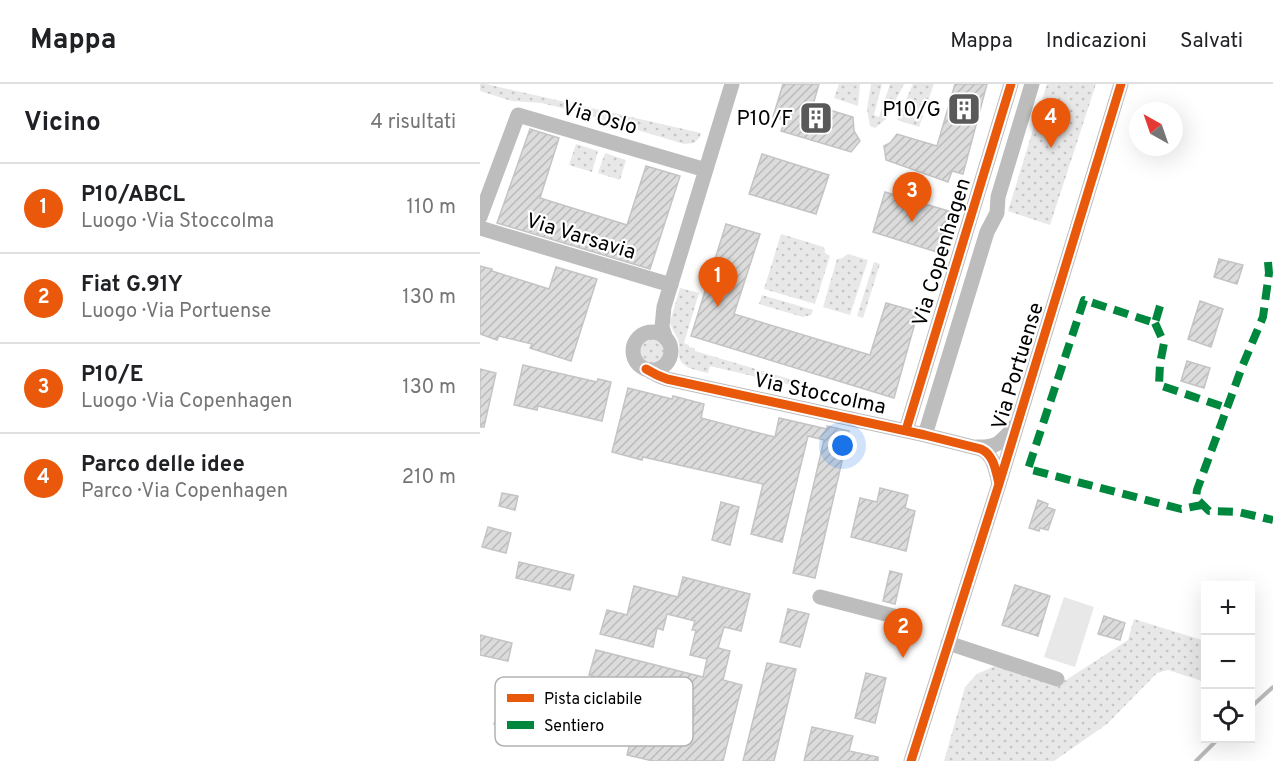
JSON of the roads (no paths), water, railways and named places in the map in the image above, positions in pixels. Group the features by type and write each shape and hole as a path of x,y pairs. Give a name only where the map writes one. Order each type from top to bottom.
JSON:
{"street":[{"path":"696,384 678,371 662,327 664,307 732,84"},
{"name":"Via Copenhagen","path":"906,430 1011,84"},
{"name":"Via Copenhagen","path":"925,435 987,232 997,213 998,196 1032,84"},
{"name":"Via Portuense","path":"911,761 1020,418 1121,84"},
{"name":"Via Oslo","path":"480,217 518,115 706,170"},
{"path":"992,222 978,219 974,206 986,198 993,200 998,207"},
{"name":"Via Varsavia","path":"480,228 671,285"},
{"path":"647,333 658,333 669,345 670,357 658,369 646,369 636,362 633,351 637,339 647,333 664,307"},
{"name":"Via Stoccolma","path":"646,369 667,379 975,447 988,448 1000,442 1020,418"},
{"path":"975,447 986,452 990,457 996,469 999,484"},
{"path":"820,597 909,620"},
{"path":"948,642 1057,679"}],"waterway":[{"path":"1255,703 1273,687"},
{"path":"1196,761 1214,743"}],"place":[{"name":"P10/G","path":"964,109"},
{"name":"P10/F","path":"816,118"},
{"name":"Parco delle idee","path":"1051,148"},
{"name":"P10/E","path":"912,222"},
{"name":"P10/ABCL","path":"718,307"},
{"name":"Fiat G.91Y","path":"903,658"}]}
